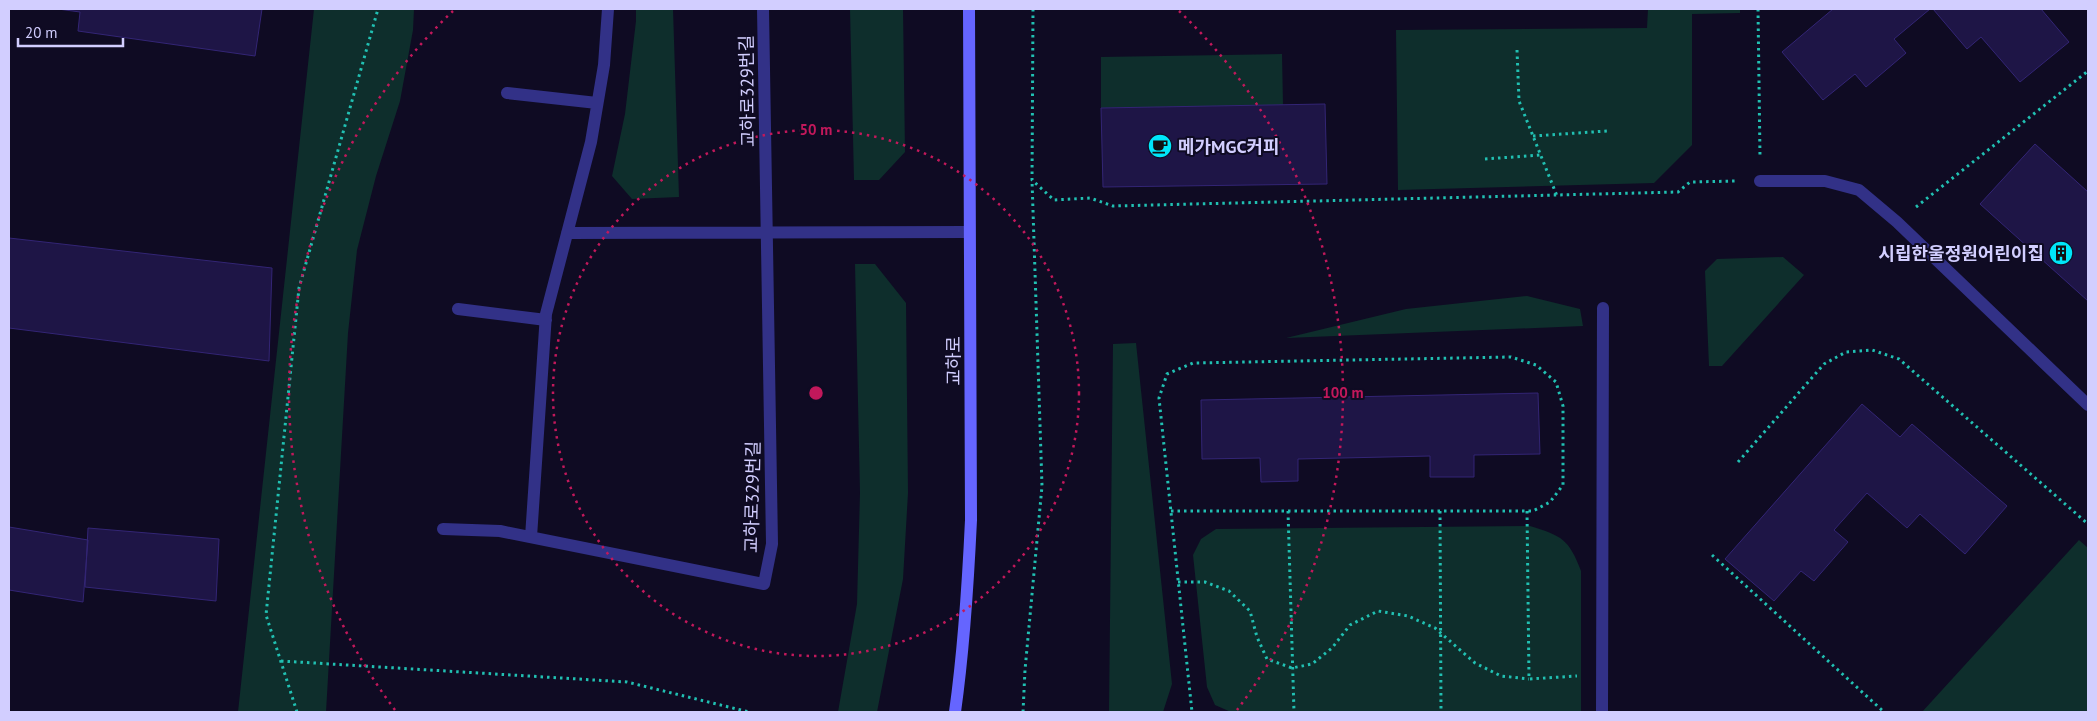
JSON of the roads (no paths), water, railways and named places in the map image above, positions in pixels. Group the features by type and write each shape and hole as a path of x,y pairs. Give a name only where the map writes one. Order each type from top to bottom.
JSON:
{"street":[{"path":"531,537 546,320 591,142 604,65 608,9"},
{"name":"교하로329번길","path":"443,529 500,531 764,584 772,544 763,9"},
{"name":"교하로","path":"955,712 966,608 971,520 969,9"},
{"path":"507,93 597,103"},
{"path":"1760,181 1825,181 1859,190 1897,222 2088,405"},
{"path":"567,232 970,232"},
{"path":"1602,712 1603,308"},
{"path":"458,309 546,320"}],"place":[{"name":"메가MGC커피","path":"1160,146"},
{"name":"시립한울정원어린이집","path":"2061,253"}]}
